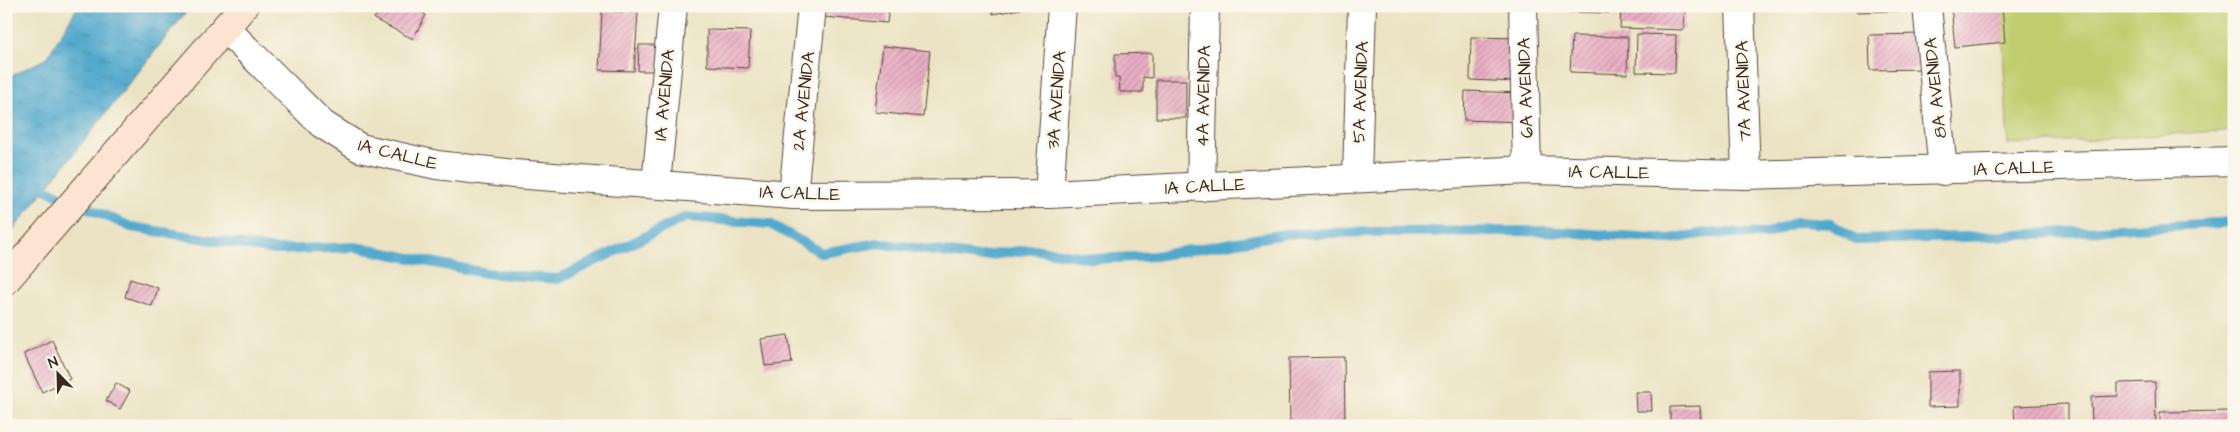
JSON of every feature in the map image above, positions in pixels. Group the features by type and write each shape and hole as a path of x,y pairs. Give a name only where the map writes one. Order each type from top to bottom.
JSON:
{"main road":[{"path":"6,280 244,6"}],"street":[{"name":"1A AVENIDA","path":"656,184 673,6"},
{"name":"2A AVENIDA","path":"793,195 812,6"},
{"name":"3A AVENIDA","path":"1050,194 1062,6"},
{"name":"4A AVENIDA","path":"1201,186 1205,6"},
{"name":"5A AVENIDA","path":"1357,178 1362,6"},
{"name":"6A AVENIDA","path":"1522,6 1528,170"},
{"name":"7A AVENIDA","path":"1740,6 1746,175"},
{"name":"8A AVENIDA","path":"1927,6 1943,171"},
{"name":"1A CALLE","path":"225,28 322,124 360,148 437,165 514,174 793,195 1050,194 1528,170 1746,175 1943,171 2234,161"}],"green space":[{"path":"2001,6 2234,6 2234,130 2008,145"}],"water":[{"path":"78,6 187,6 187,11 6,239 6,78 47,58"}],"building":[{"path":"381,6 409,6 426,15 413,39 374,19"},
{"path":"825,6 889,6 887,23 824,17"},
{"path":"992,6 1019,6 1020,9 993,14"},
{"path":"1569,6 1609,6 1609,13 1569,12"},
{"path":"1621,6 1685,6 1684,30 1620,28"},
{"path":"1857,6 1901,6 1901,11 1857,12"},
{"path":"1951,6 2002,6 2005,42 1955,47"},
{"path":"602,11 638,13 634,71 599,70"},
{"path":"707,30 750,31 748,68 707,66"},
{"path":"1637,34 1676,35 1675,73 1636,72"},
{"path":"1924,34 1924,69 1870,70 1869,35"},
{"path":"1572,36 1628,37 1627,74 1570,72"},
{"path":"1471,37 1519,38 1518,82 1470,80"},
{"path":"639,45 681,45 681,71 638,71"},
{"path":"883,46 930,51 923,117 875,112"},
{"path":"1152,53 1152,78 1143,77 1143,92 1120,92 1119,78 1115,78 1115,54"},
{"path":"1156,80 1186,80 1186,118 1156,118"},
{"path":"1465,91 1523,93 1522,122 1464,120"},
{"path":"130,279 158,288 152,306 125,297"},
{"path":"788,335 792,363 765,366 761,339"},
{"path":"52,340 70,379 42,392 24,354"},
{"path":"1344,357 1345,424 1338,423 1338,426 1290,426 1289,358"},
{"path":"1960,371 1960,406 1928,407 1928,372"},
{"path":"2155,382 2156,426 2092,426 2091,397 2118,396 2118,383"},
{"path":"116,383 130,391 120,409 106,401"},
{"path":"1635,392 1651,392 1652,411 1636,411"},
{"path":"2068,404 2068,426 2015,426 2014,406"},
{"path":"1700,406 1701,426 1670,426 1670,407"},
{"path":"2234,411 2234,426 2160,426 2160,412"},
{"path":"1069,420 1069,426 1031,426 1030,421"},
{"path":"1870,421 1870,426 1825,426 1825,422"},
{"path":"1614,423 1614,426 1570,426 1570,424"}],"waterway":[{"path":"34,184 131,227 275,250 355,247 485,273 558,279 686,217 770,224 822,253 878,243 978,257 1033,249 1095,259 1155,256 1285,234 1546,231 1670,239 1705,233 1767,234 1795,222 1831,224 1856,240 2000,236 2234,222"}]}
